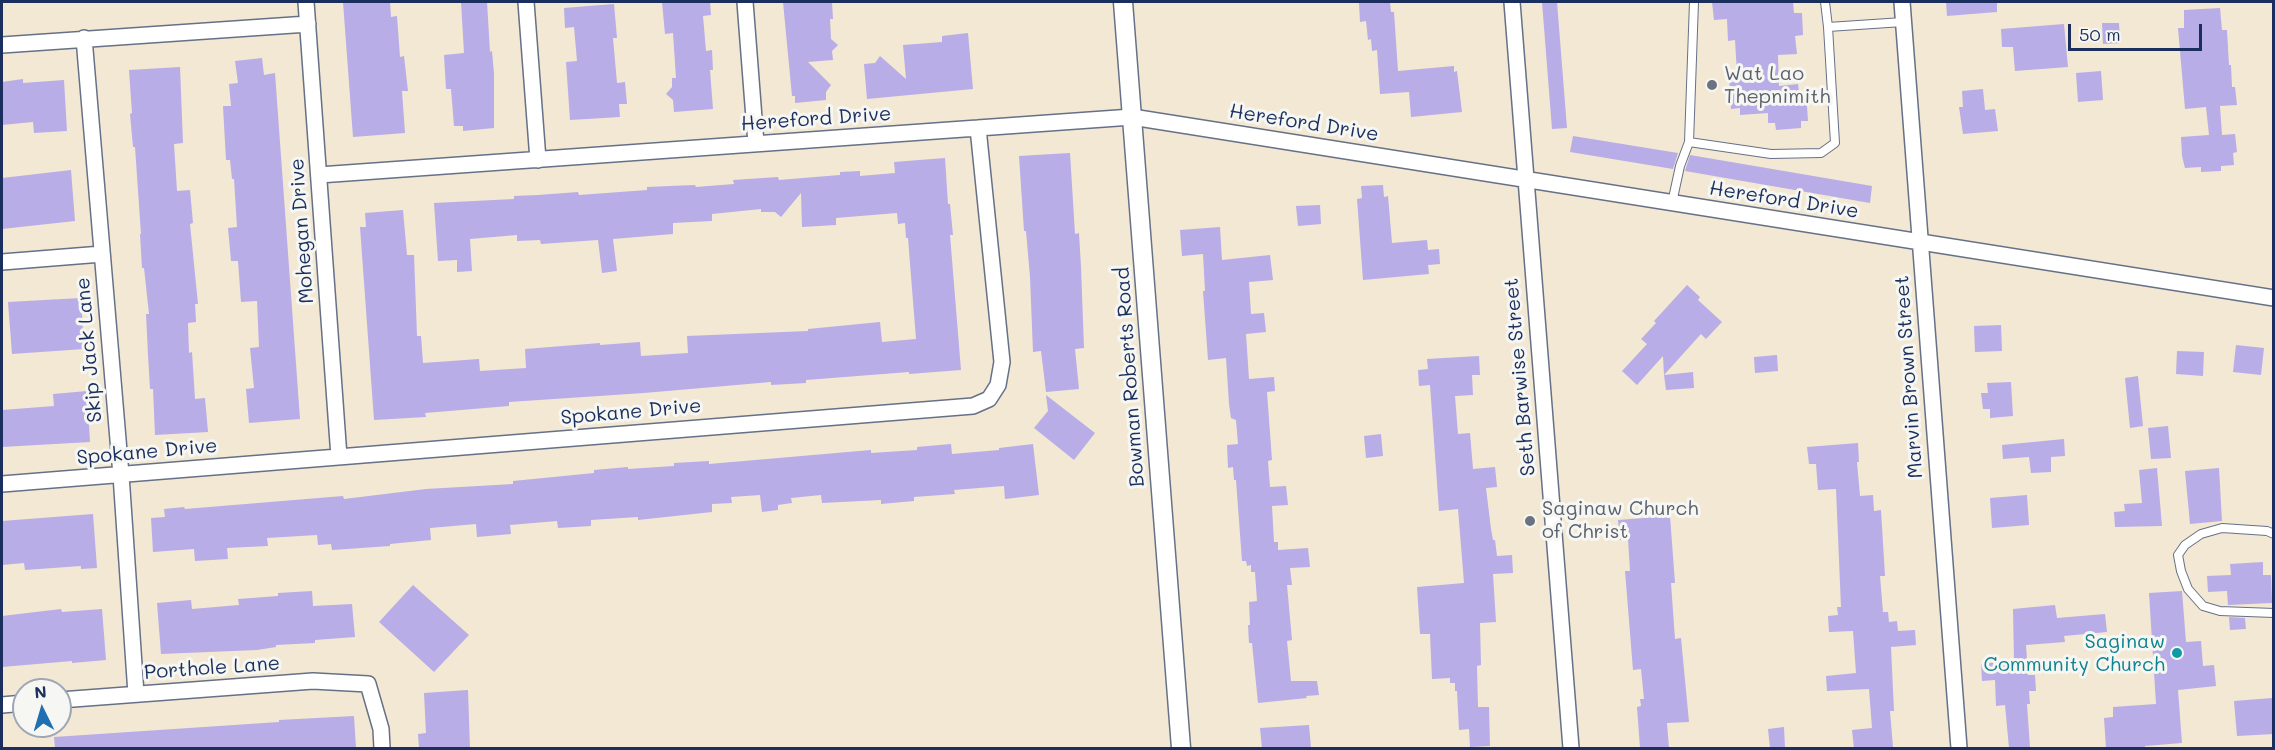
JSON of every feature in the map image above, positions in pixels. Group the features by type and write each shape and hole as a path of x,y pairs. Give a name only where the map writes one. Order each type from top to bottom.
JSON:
{"street":[{"name":"Mohegan Drive","path":"306,2 339,457"},
{"path":"526,2 538,160"},
{"path":"745,2 756,144"},
{"name":"Bowman Roberts Road","path":"1123,2 1181,748"},
{"name":"Seth Barwise Street","path":"1512,2 1571,748"},
{"name":"Marvin Brown Street","path":"1902,2 1959,748"},
{"path":"2,45 308,24"},
{"name":"Skip Jack Lane","path":"84,38 121,475 136,694"},
{"name":"Hereford Drive","path":"319,175 1132,117 2274,298"},
{"name":"Spokane Drive","path":"2,484 973,406 989,399 998,385 1002,362 978,128"},
{"path":"2,262 102,254"},
{"name":"Porthole Lane","path":"72,699 313,681 368,684 381,729 382,748"}],"lane":[{"path":"1672,203 1680,166 1689,142 1694,2"},
{"path":"1689,142 1771,154 1821,153 1835,143 1825,2"},
{"path":"1828,27 1903,22"},
{"path":"2274,534 2267,531 2222,528 2201,534 2185,545 2178,555 2188,589 2203,606 2220,612 2274,613"}],"building":[{"path":"343,2 390,2 391,17 397,16 400,57 404,56 408,91 402,91 405,133 353,137"},
{"path":"461,2 487,2 490,52 492,51 494,74 494,128 463,131 463,126 454,126 451,89 446,89 444,55 464,53"},
{"path":"662,2 710,2 711,15 703,16 706,51 712,50 713,70 710,70 713,109 674,112 673,100 666,94 672,87 672,78 676,78 673,33 665,34"},
{"path":"783,2 832,2 831,39 838,45 832,51 833,60 808,62 831,85 826,92 826,100 795,103 795,96 792,96"},
{"path":"1390,2 1391,12 1394,12 1398,71 1454,66 1454,72 1457,71 1462,112 1411,117 1409,92 1380,94 1377,50 1372,51 1366,21 1360,22 1359,3"},
{"path":"1542,2 1557,2 1567,128 1552,129"},
{"path":"1712,2 1793,2 1794,13 1802,13 1803,35 1795,36 1797,54 1778,55 1779,86 1798,84 1799,92 1806,91 1808,121 1801,121 1801,128 1776,130 1775,123 1768,123 1768,113 1740,115 1740,108 1731,109 1729,74 1737,73 1735,40 1728,41 1727,19 1714,20"},
{"path":"1946,2 1997,2 1997,12 1947,16"},
{"path":"614,4 617,38 613,38 617,83 625,82 627,104 619,104 620,117 570,120 566,62 577,61 574,27 565,28 564,8"},
{"path":"2220,8 2222,30 2227,30 2229,65 2231,65 2232,87 2235,87 2237,105 2220,106 2222,135 2235,134 2237,152 2233,153 2234,165 2221,166 2221,171 2201,172 2201,167 2185,168 2182,156 2181,137 2209,135 2206,107 2185,109 2178,28 2184,28 2184,10"},
{"path":"2102,23 2119,23 2120,43 2103,44"},
{"path":"2064,24 2068,67 2015,71 2013,47 2002,47 2001,29"},
{"path":"968,33 973,89 867,99 864,64 875,63 880,56 906,79 903,45 942,42 942,36"},
{"path":"262,58 264,75 275,73 300,419 249,423 246,389 254,388 250,348 259,347 257,301 241,302 238,261 231,261 228,228 237,227 234,179 232,179 230,160 226,160 223,106 231,106 229,84 238,83 235,61"},
{"path":"180,67 183,143 174,144 177,191 190,190 193,223 190,224 198,304 195,304 196,322 188,323 189,353 192,352 195,399 205,398 208,432 155,435 153,389 150,389 148,355 146,314 149,314 144,268 142,268 135,147 133,147 130,114 132,113 129,70"},
{"path":"2101,71 2103,100 2078,102 2076,73"},
{"path":"23,79 23,83 64,80 67,131 34,133 33,122 2,125 2,82"},
{"path":"1983,89 1985,110 1995,109 1998,131 1963,134 1959,107 1963,107 1962,91"},
{"path":"1573,136 1678,153 1673,169 1570,152"},
{"path":"1070,153 1075,234 1079,233 1084,348 1075,349 1079,389 1046,392 1041,351 1033,352 1030,277 1026,231 1024,231 1019,156"},
{"path":"1690,155 1872,186 1870,203 1685,171"},
{"path":"945,158 953,235 950,235 961,370 806,380 806,383 771,385 771,382 509,402 509,406 425,413 426,417 374,420 360,227 366,227 365,213 403,210 407,255 414,255 417,336 421,336 423,363 479,359 480,371 526,368 525,349 640,342 641,356 688,353 687,336 808,331 808,329 880,322 882,342 916,339 908,238 906,238 905,223 898,224 897,213 836,218 836,225 802,227 801,193 781,217 775,212 761,212 761,209 712,214 712,221 673,223 673,234 613,239 617,271 602,273 598,240 541,244 540,240 517,241 517,235 470,239 472,271 457,272 457,260 438,261 434,203 514,199 514,196 578,192 579,195 647,190 647,187 695,185 696,187 734,184 733,180 778,177 779,180 840,175 840,172 860,171 860,176 895,173 894,162"},
{"path":"71,170 75,221 2,229 2,178"},
{"path":"1383,185 1384,197 1388,196 1392,243 1427,240 1428,250 1439,249 1440,264 1428,265 1429,274 1363,280 1357,199 1362,198 1361,186"},
{"path":"1320,205 1321,224 1298,226 1296,206"},
{"path":"1220,227 1222,260 1270,255 1273,280 1249,282 1251,314 1264,313 1266,332 1246,334 1249,379 1274,377 1275,391 1267,392 1272,460 1268,461 1270,487 1286,486 1288,505 1272,506 1274,542 1278,542 1278,550 1308,548 1310,567 1290,568 1292,585 1287,585 1292,640 1287,641 1291,681 1317,681 1319,695 1306,696 1307,698 1258,703 1248,625 1250,625 1249,602 1257,601 1255,572 1251,572 1251,565 1247,566 1246,561 1242,561 1236,480 1234,480 1233,467 1228,468 1227,445 1238,444 1236,420 1231,418 1229,404 1226,358 1208,360 1203,254 1182,256 1180,230"},
{"path":"1687,285 1700,297 1698,300 1722,322 1706,339 1701,334 1664,375 1663,356 1637,385 1622,371 1647,344 1641,339 1656,323 1654,321"},
{"path":"81,298 84,349 12,354 8,302"},
{"path":"2001,325 2002,351 1975,352 1974,326"},
{"path":"2236,345 2264,348 2261,375 2233,372"},
{"path":"2177,351 2204,352 2203,376 2176,374"},
{"path":"1777,355 1778,371 1755,373 1754,357"},
{"path":"1479,356 1480,375 1472,375 1473,395 1455,396 1458,434 1470,433 1473,469 1495,467 1497,487 1486,488 1491,529 1497,556 1512,555 1513,573 1493,574 1496,622 1480,623 1481,665 1477,666 1478,707 1489,707 1490,746 1470,747 1469,729 1459,730 1455,683 1450,683 1450,678 1432,679 1430,634 1420,634 1417,587 1464,583 1458,509 1439,511 1430,385 1419,386 1418,370 1428,369 1427,359"},
{"path":"1693,372 1694,388 1666,390 1664,375"},
{"path":"2138,376 2143,426 2130,428 2125,378"},
{"path":"2011,382 2013,416 1990,418 1990,409 1983,409 1981,393 1988,393 1987,383"},
{"path":"87,391 90,442 2,447 2,410 54,406 53,394"},
{"path":"1046,395 1095,433 1074,460 1034,428 1048,411"},
{"path":"2168,426 2171,458 2151,459 2148,428"},
{"path":"1381,434 1383,456 1366,458 1364,436"},
{"path":"2064,439 2065,456 2051,457 2051,472 2031,473 2029,457 2003,459 2002,445"},
{"path":"1858,443 1860,496 1873,495 1874,511 1881,510 1885,576 1880,576 1883,612 1888,612 1889,622 1897,621 1898,631 1915,630 1916,645 1891,647 1894,711 1890,711 1893,747 1889,748 1854,748 1852,730 1872,728 1869,689 1827,691 1826,676 1856,673 1853,631 1829,632 1828,616 1838,615 1837,607 1841,607 1836,489 1818,490 1816,464 1809,464 1807,447"},
{"path":"951,444 952,454 1033,444 1039,495 1005,499 1004,486 954,490 955,494 914,497 914,501 881,504 881,500 822,503 821,495 791,498 792,503 778,505 778,510 762,512 760,495 731,497 732,503 712,504 712,512 638,520 638,517 591,520 591,526 558,528 557,521 510,525 511,534 477,537 476,524 430,528 431,540 390,544 390,546 332,550 331,544 318,545 317,535 267,538 268,546 227,548 228,559 195,561 194,549 153,552 151,518 165,517 164,509 343,496 344,499 426,489 513,484 513,481 594,473 594,470 674,466 674,463 709,461 709,464 871,450 871,453 917,450 917,447"},
{"path":"2157,468 2162,526 2115,527 2114,512 2125,511 2124,504 2142,503 2139,470"},
{"path":"2219,468 2222,521 2190,524 2185,471"},
{"path":"2027,495 2029,525 1992,528 1990,498"},
{"path":"93,514 97,568 81,569 81,566 25,570 24,563 2,565 2,521"},
{"path":"1670,516 1675,583 1671,583 1675,639 1681,638 1689,722 1667,723 1669,748 1640,748 1637,707 1641,706 1640,699 1644,699 1641,669 1633,670 1625,571 1630,571 1628,539 1620,540 1618,520"},
{"path":"2263,562 2263,575 2271,575 2272,603 2228,605 2227,591 2208,592 2207,576 2231,575 2230,564"},
{"path":"413,585 469,635 434,672 379,622"},
{"path":"312,591 313,606 352,604 355,637 315,640 315,643 276,645 276,647 257,650 161,654 157,603 191,600 192,609 239,605 238,599 278,596 278,593"},
{"path":"2182,591 2186,642 2201,641 2203,666 2214,665 2216,686 2178,690 2182,743 2145,746 2145,748 2106,748 2104,718 2113,717 2113,707 2156,704 2149,593"},
{"path":"2055,605 2057,618 2105,614 2107,632 2064,636 2065,642 2026,645 2028,675 2035,675 2036,691 2029,691 2030,704 2027,704 2030,748 2009,748 2005,705 1996,706 1995,680 1982,681 1981,664 2014,660 2013,609"},
{"path":"61,609 62,612 102,609 106,660 2,667 2,616"},
{"path":"2229,617 2245,618 2246,629 2230,630"},
{"path":"468,690 470,748 419,748 418,734 426,733 424,693"},
{"path":"2272,698 2274,734 2237,736 2234,701"},
{"path":"354,716 356,748 55,748 54,738 279,722 279,720"},
{"path":"1309,725 1311,748 1262,748 1260,728"},
{"path":"1784,727 1785,748 1770,748 1768,729"}],"place":[{"name":"Wat Lao Thepnimith","path":"1712,85"},
{"name":"Saginaw Church of Christ","path":"1530,521"},
{"name":"Saginaw Community Church","path":"2177,653"}]}
